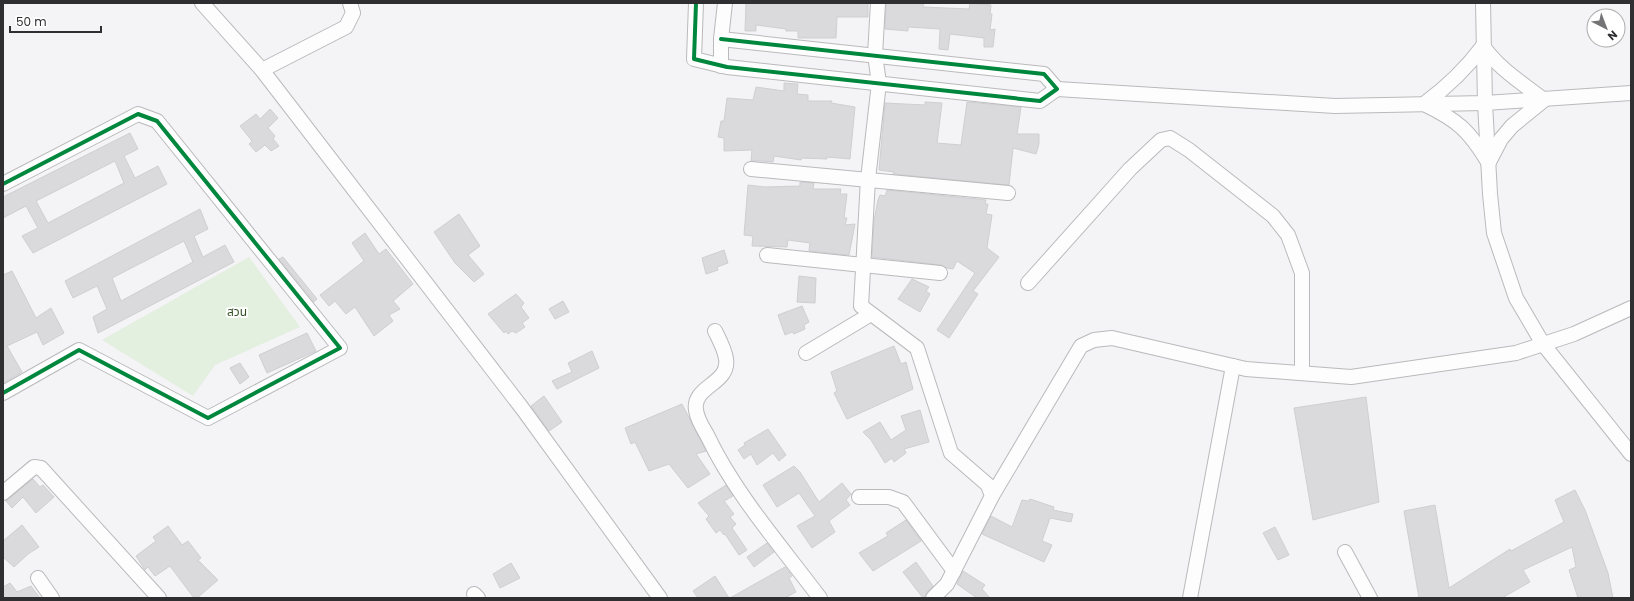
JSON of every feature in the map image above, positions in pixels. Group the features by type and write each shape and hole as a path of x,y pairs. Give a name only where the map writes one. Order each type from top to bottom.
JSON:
{"street":[{"path":"202,3 262,70 522,408 660,598"},
{"path":"262,70 346,27 353,13 350,3"},
{"path":"696,3 694,59 722,66 1040,101 1057,89 1335,106 1544,100 1631,93"},
{"path":"722,66 721,39 725,3"},
{"path":"878,3 875,55 879,83 868,178 861,306 917,348 951,453 988,485 992,496"},
{"path":"1483,3 1485,102 1488,164 1494,233 1516,298 1543,344 1630,453"},
{"path":"721,39 1044,74 1057,89"},
{"path":"1483,46 1491,58 1503,69 1544,100"},
{"path":"1424,104 1453,82 1469,66 1483,46"},
{"path":"1488,164 1500,139 1512,126 1544,100"},
{"path":"1424,104 1450,117 1478,147 1488,164"},
{"path":"3,184 138,114 157,121 340,348 208,418 79,350 3,393"},
{"path":"1028,283 1130,169 1161,140 1170,138 1189,150 1273,216 1288,235 1302,273 1302,373"},
{"path":"751,169 868,178 1008,193"},
{"path":"767,255 940,273"},
{"path":"933,598 947,584 992,496 1081,346 1094,340 1112,338 1246,369 1352,377 1516,353 1574,334 1629,312"},
{"path":"806,353 871,314"},
{"path":"715,330 726,359 725,371 718,380 703,391 695,402 696,412 717,456 748,502 820,598"},
{"path":"1190,598 1233,366"},
{"path":"3,493 34,467 41,468 159,598"},
{"path":"858,497 889,497 903,502 954,571"},
{"path":"1345,552 1370,598"},
{"path":"38,578 52,598"}],"green space":[{"name":"สวน","path":"249,257 300,327 215,365 193,396 102,340"}],"building":[{"path":"746,3 868,3 868,17 837,17 836,38 798,38 798,31 786,31 786,29 756,25 756,31 745,31"},
{"path":"886,3 924,3 923,7 969,9 970,3 991,5 990,14 992,14 990,30 995,29 993,47 984,47 984,38 950,34 948,50 939,49 940,29 908,27 908,31 885,29"},
{"path":"784,83 798,84 797,94 808,95 808,101 832,101 831,103 855,107 850,159 827,157 827,159 802,158 801,160 774,156 773,162 751,161 752,150 724,151 724,138 718,137 721,121 724,121 727,98 753,100 756,87 784,91"},
{"path":"925,102 942,103 937,143 961,145 967,102 1021,107 1017,134 1039,134 1039,144 1036,154 1013,148 1009,185 893,174 894,172 879,170 885,103 925,105"},
{"path":"270,109 278,118 268,128 275,136 273,139 279,146 271,151 265,145 256,152 249,144 252,141 240,126 256,114 260,119"},
{"path":"130,133 138,149 124,156 135,178 158,166 167,184 33,253 22,236 38,228 26,206 3,218 3,197","holes":["115,161 124,183 48,223 36,201"]},
{"path":"800,182 814,183 813,189 841,189 840,194 847,194 844,218 847,218 845,225 855,224 849,255 809,251 810,243 788,240 787,247 752,246 753,236 744,235 748,185 765,187 800,186"},
{"path":"887,190 986,200 985,204 988,204 986,214 992,215 987,248 999,257 973,291 978,294 949,338 937,330 975,273 957,261 953,269 941,265 872,257 874,221 878,200 880,195 885,196"},
{"path":"200,209 208,229 194,236 203,257 225,245 234,262 98,333 93,317 107,309 97,286 73,298 65,281","holes":["184,241 193,262 121,301 112,278"]},
{"path":"459,214 480,246 468,255 484,274 474,282 455,263 434,232"},
{"path":"365,233 379,254 386,249 413,284 393,301 400,309 389,315 393,321 374,336 355,307 346,314 335,301 329,306 320,295 364,261 352,243"},
{"path":"724,250 728,263 717,267 718,270 706,274 702,258"},
{"path":"283,257 317,299 314,302 279,259"},
{"path":"12,271 36,318 51,308 64,333 43,345 37,332 7,346 22,372 3,383 3,275"},
{"path":"799,276 816,278 815,303 797,302"},
{"path":"912,279 929,287 926,291 930,294 920,312 898,299"},
{"path":"516,294 524,303 521,307 529,318 522,323 525,327 516,333 512,331 508,334 506,331 504,333 488,314"},
{"path":"563,301 569,312 555,319 549,309"},
{"path":"802,306 809,322 804,325 805,329 794,334 792,332 785,335 778,315"},
{"path":"307,333 316,351 267,373 259,355"},
{"path":"894,346 901,364 906,362 913,389 847,419 834,393 837,391 831,372"},
{"path":"592,351 599,368 557,389 552,381 572,372 568,363"},
{"path":"240,363 249,377 240,384 230,368"},
{"path":"544,396 562,422 549,431 531,406"},
{"path":"1366,397 1379,502 1313,520 1294,408"},
{"path":"682,404 706,451 696,454 710,474 688,488 669,464 649,471 635,442 631,444 625,428"},
{"path":"920,410 929,442 904,449 906,453 894,462 892,458 885,463 871,440 863,432 880,422 891,440 906,430 901,416"},
{"path":"768,429 786,455 779,461 773,453 757,465 751,454 744,459 738,450 745,445 744,443"},
{"path":"794,466 800,472 819,502 842,483 851,494 846,500 850,505 829,521 835,532 812,548 797,526 815,516 799,493 777,507 763,485"},
{"path":"33,479 40,487 43,485 54,497 36,513 23,497 12,508 6,501"},
{"path":"726,485 733,496 724,501 734,514 730,517 736,524 732,528 747,550 739,555 725,534 724,535 720,530 716,533 706,519 709,516 698,503"},
{"path":"1575,490 1585,510 1608,573 1613,598 1578,598 1569,570 1576,567 1572,547 1523,570 1530,582 1502,598 1419,598 1404,511 1435,505 1449,588 1510,549 1511,551 1564,522 1555,500"},
{"path":"1030,499 1054,507 1053,510 1073,514 1071,522 1050,518 1042,541 1052,545 1044,562 982,534 991,516 1012,527 1022,500 1028,501"},
{"path":"906,520 921,541 873,571 859,553 888,536 886,533"},
{"path":"22,525 39,547 28,554 14,567 3,557 3,541"},
{"path":"168,526 182,545 188,541 201,558 198,560 218,580 197,598 194,598 170,566 155,576 148,567 145,570 136,556 156,541 153,537"},
{"path":"1275,527 1289,555 1278,560 1263,533"},
{"path":"767,543 774,552 754,567 747,557"},
{"path":"916,562 933,586 927,592 925,598 923,598 903,572"},
{"path":"511,563 520,578 500,588 493,574"},
{"path":"785,567 792,576 789,578 796,592 785,598 730,598"},
{"path":"963,571 985,585 982,589 990,598 977,598 957,584"},
{"path":"715,576 729,598 698,598 693,591"},
{"path":"10,583 17,592 31,586 40,598 3,598 3,587"}],"cycle path":[{"path":"696,3 694,59 727,67 1040,101 1057,89 1044,74 721,39"},
{"path":"3,184 138,114 157,121 340,348 208,418 79,350 3,393"}]}
